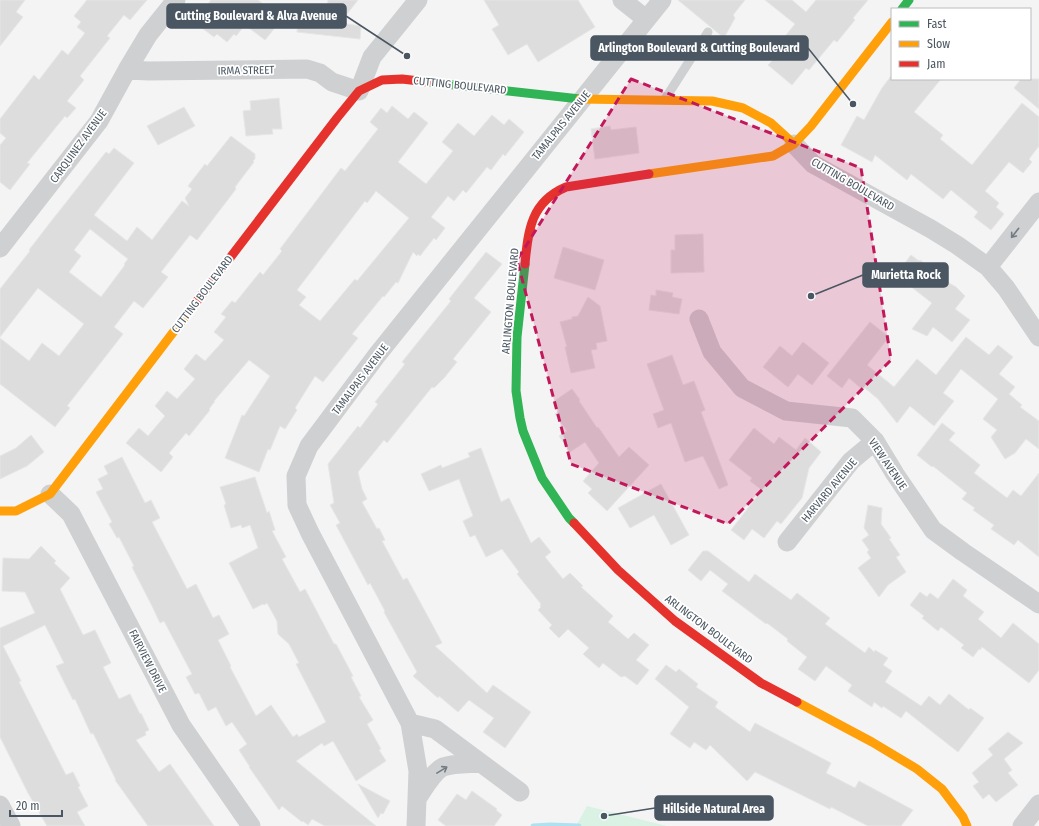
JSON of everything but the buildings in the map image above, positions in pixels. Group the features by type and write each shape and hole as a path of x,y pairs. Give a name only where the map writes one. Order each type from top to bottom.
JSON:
{"main road":[{"path":"903,8 909,0"},
{"name":"ARLINGTON BOULEVARD","path":"891,23 838,92 794,144 773,156 581,184 565,187 553,193 542,204 534,216 529,228 517,336 516,391 523,431 542,478 569,518 618,570 675,621 761,683 872,742 917,769 942,790 963,817 967,826"},
{"name":"CUTTING BOULEVARD","path":"0,511 16,511 50,494 337,118 359,91 382,80 402,79 582,99 712,101 743,108 771,123 794,144"}],"street":[{"name":"CARQUINEZ AVENUE","path":"0,248 99,121 148,35 176,0"},
{"path":"359,91 372,57 418,0"},
{"path":"622,0 646,19"},
{"name":"TAMALPAIS AVENUE","path":"417,813 418,771 410,723 310,533 297,505 296,476 309,446 377,355 662,0"},
{"name":"IRMA STREET","path":"127,70 307,69 320,73 332,82 359,91"},
{"name":"CUTTING BOULEVARD","path":"794,144 813,164 931,229 988,267 1006,288 1039,337"},
{"path":"988,267 1039,202"},
{"name":"VIEW AVENUE","path":"699,319 712,352 742,388 786,411 852,418 875,441 895,474 933,530 1039,604"},
{"name":"HARVARD AVENUE","path":"787,542 851,461 875,441"},
{"name":"FAIRVIEW DRIVE","path":"50,494 71,514 181,725 251,826"},
{"path":"410,723 435,730 520,792"},
{"path":"417,813 430,779 442,768 458,764 482,763"},
{"path":"1022,826 1039,804"},
{"path":"0,805 11,826"}],"lane":[{"path":"665,100 708,32"}],"highlighted area":[{"path":"631,79 861,168 891,360 728,524 571,464 517,260"}],"green space":[{"path":"587,806 667,826 576,826"}],"waterway":[{"path":"533,826 579,826"}],"traffic: fast":[{"path":"903,8 909,0"},
{"path":"428,82 580,99"},
{"path":"525,264 517,337 516,391 520,418 523,431 542,478 574,523"}],"traffic: slow":[{"path":"649,174 773,156 794,144 811,126 891,23"},
{"path":"580,99 712,101 743,108 771,123 794,144"},
{"path":"0,511 16,511 50,494 197,301"},
{"path":"797,702 872,742 917,769 942,789 963,817 967,826"}],"traffic: jam":[{"path":"197,301 359,91 382,80 402,79 428,82"},
{"path":"525,264 530,229 534,218 538,209 554,193 566,187 649,174"},
{"path":"574,523 618,570 675,621 761,683 797,702"}],"place":[{"name":"Cutting Boulevard & Alva Avenue","path":"407,56"},
{"name":"Arlington Boulevard & Cutting Boulevard","path":"853,104"},
{"name":"Murietta Rock","path":"811,296"},
{"name":"Hillside Natural Area","path":"604,816"}]}
